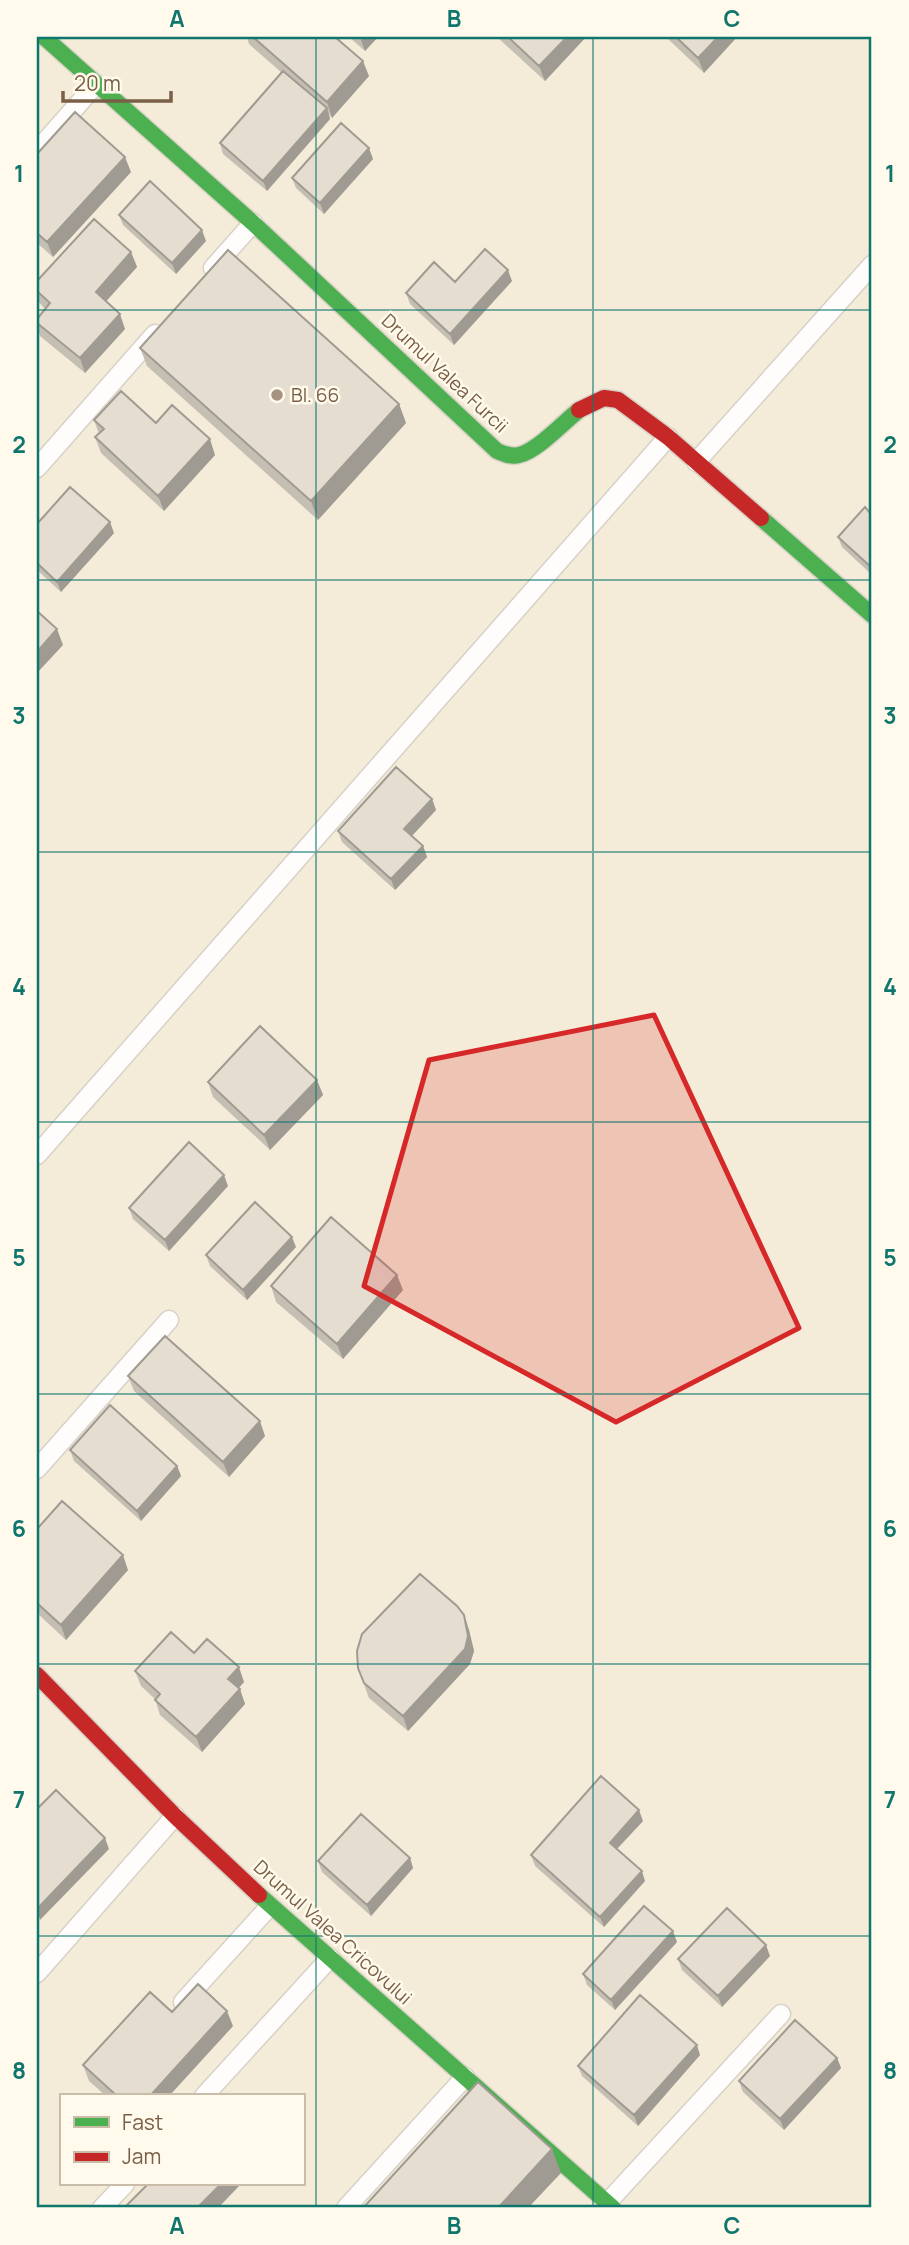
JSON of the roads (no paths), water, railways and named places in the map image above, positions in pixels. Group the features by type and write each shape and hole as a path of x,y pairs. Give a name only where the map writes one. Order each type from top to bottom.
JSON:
{"street":[{"name":"Drumul Valea Furcii","path":"44,37 253,223 497,451 519,456 581,408 604,398 618,400 668,437 872,615"},
{"name":"Drumul Valea Cricovului","path":"37,1675 175,1816 270,1906 610,2206"}],"lane":[{"path":"37,151 96,84"},
{"path":"199,285 253,223"},
{"path":"696,462 872,265"},
{"path":"37,468 163,325"},
{"path":"37,1155 668,437"},
{"path":"37,1468 169,1320"},
{"path":"37,1973 175,1816"},
{"path":"173,2014 270,1906"},
{"path":"206,2094 330,1958"},
{"path":"610,2206 781,2014"},
{"path":"346,2208 465,2077"},
{"path":"102,2208 123,2186"}],"place":[{"name":"Bl. 66","path":"277,395"}]}
